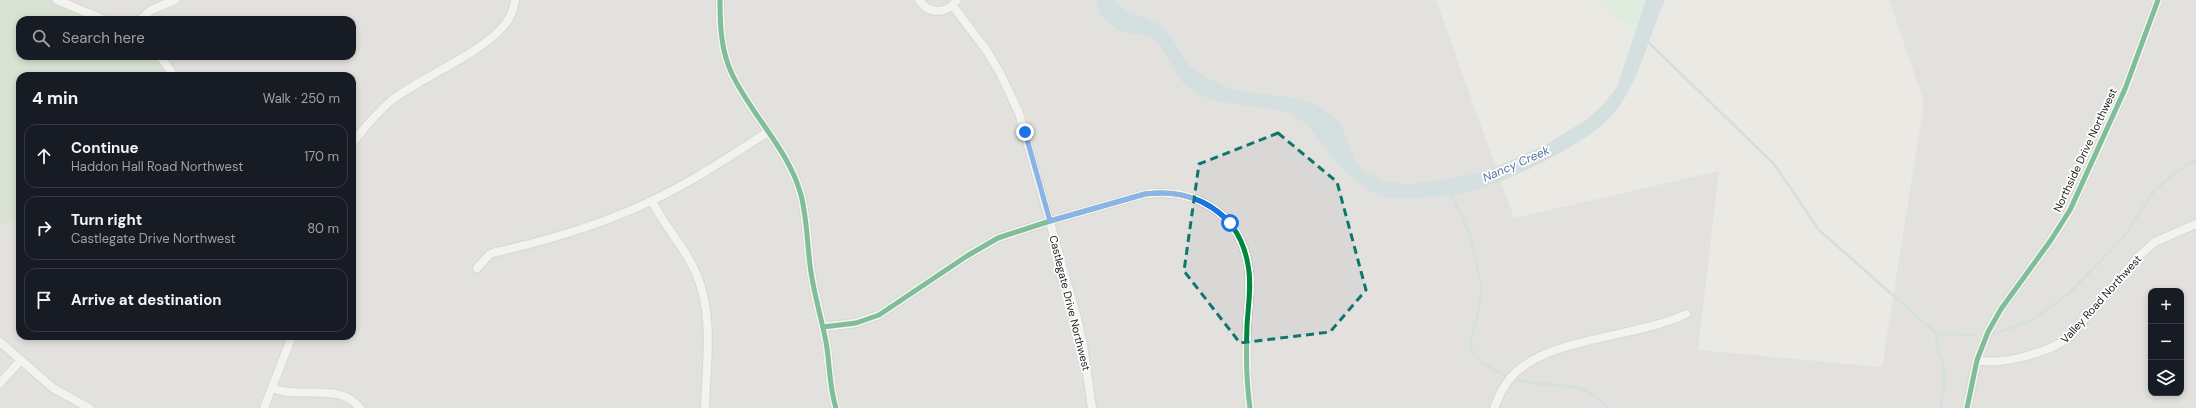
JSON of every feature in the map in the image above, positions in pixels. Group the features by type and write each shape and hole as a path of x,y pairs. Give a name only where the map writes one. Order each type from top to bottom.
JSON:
{"street":[{"path":"57,0 95,16"},
{"path":"144,16 151,10 175,0"},
{"path":"356,138 392,101 411,87 476,48 498,32 511,15 515,0"},
{"path":"720,0 720,31 724,52 729,66 738,85 790,166 801,195 806,218 812,280 823,327 831,388 836,408"},
{"name":"Castlegate Drive Northwest","path":"919,0 927,9 940,12 955,3 987,51 1011,95 1025,132 1083,345 1092,408"},
{"name":"Northside Drive Northwest","path":"1967,408 1977,360 1988,332 2001,309 2051,240 2070,210 2125,89 2158,0"},
{"path":"163,60 171,72"},
{"path":"477,268 490,254 539,243 583,230 652,201 768,132"},
{"path":"823,327 856,323 879,315 984,245 1013,232 1145,194 1161,192 1190,196 1212,207 1221,214 1237,233 1249,267 1246,342 1250,408"},
{"path":"652,201 695,272 703,293 707,315 705,408"},
{"name":"Valley Road Northwest","path":"1977,360 1989,362 2016,357 2061,344 2070,336 2140,255 2155,242 2196,224"},
{"path":"1494,408 1500,393 1515,373 1543,354 1660,325 1686,314"},
{"path":"264,408 290,340"},
{"path":"0,342 53,388 89,408"},
{"path":"0,383 21,360"},
{"path":"272,388 292,393 336,393 346,396 360,408"}],"highlighted area":[{"path":"1278,133 1337,182 1366,290 1330,332 1240,343 1184,271 1199,164"}],"shaded area":[{"path":"53,0 1436,0 1514,218 1719,171 1698,350 1882,367 1924,102 1889,0 2196,0 2196,408 0,408 0,226 16,216 16,340 356,340 356,72 169,72 162,60 356,60 356,16 89,16"}],"green space":[{"path":"0,0 53,0 89,16 16,16 16,60 162,60 169,72 16,72 16,216 0,226"},
{"path":"1597,0 1662,0 1646,41"}],"water":[{"name":"Nancy Creek","path":"1096,0 1116,0 1118,4 1127,11 1158,24 1167,31 1189,66 1209,79 1229,88 1252,93 1297,98 1318,106 1340,122 1356,162 1363,171 1384,181 1406,184 1429,182 1485,172 1547,144 1586,120 1603,105 1617,87 1646,0 1665,0 1631,87 1614,113 1602,125 1585,138 1564,151 1517,175 1473,191 1412,198 1389,198 1364,187 1352,177 1337,163 1309,128 1296,117 1288,113 1264,107 1213,100 1190,89 1178,76 1165,53 1156,41 1148,36 1133,34 1112,26 1104,18"}],"waterway":[{"path":"1647,41 1774,164 1819,230 1937,334 1975,335"},
{"path":"1994,334 2030,321 2067,295 2123,238 2154,191 2171,176 2190,163 2196,161"},
{"path":"1450,192 1469,232 1482,288 1479,310 1470,343 1473,354 1481,362 1504,375"},
{"path":"1937,334 1937,346 1943,364 1944,375 1940,408"},
{"path":"1518,380 1577,388 1598,398 1609,408"}],"cycle path":[{"path":"720,0 720,19 723,47 728,65 740,89 788,163 801,195 806,221 811,275 826,342 832,392 836,408"},
{"path":"1967,408 1977,360 1988,332 2001,309 2051,240 2070,210 2125,89 2158,0"},
{"path":"823,327 856,323 879,315 967,256 998,238 1050,221 1145,194 1163,193 1181,195 1212,207 1225,218 1235,231 1243,246 1250,280 1246,357 1250,408"}],"route":[{"path":"1025,132 1050,221 1145,194 1161,192 1178,193 1202,201 1221,214 1230,223"}]}
